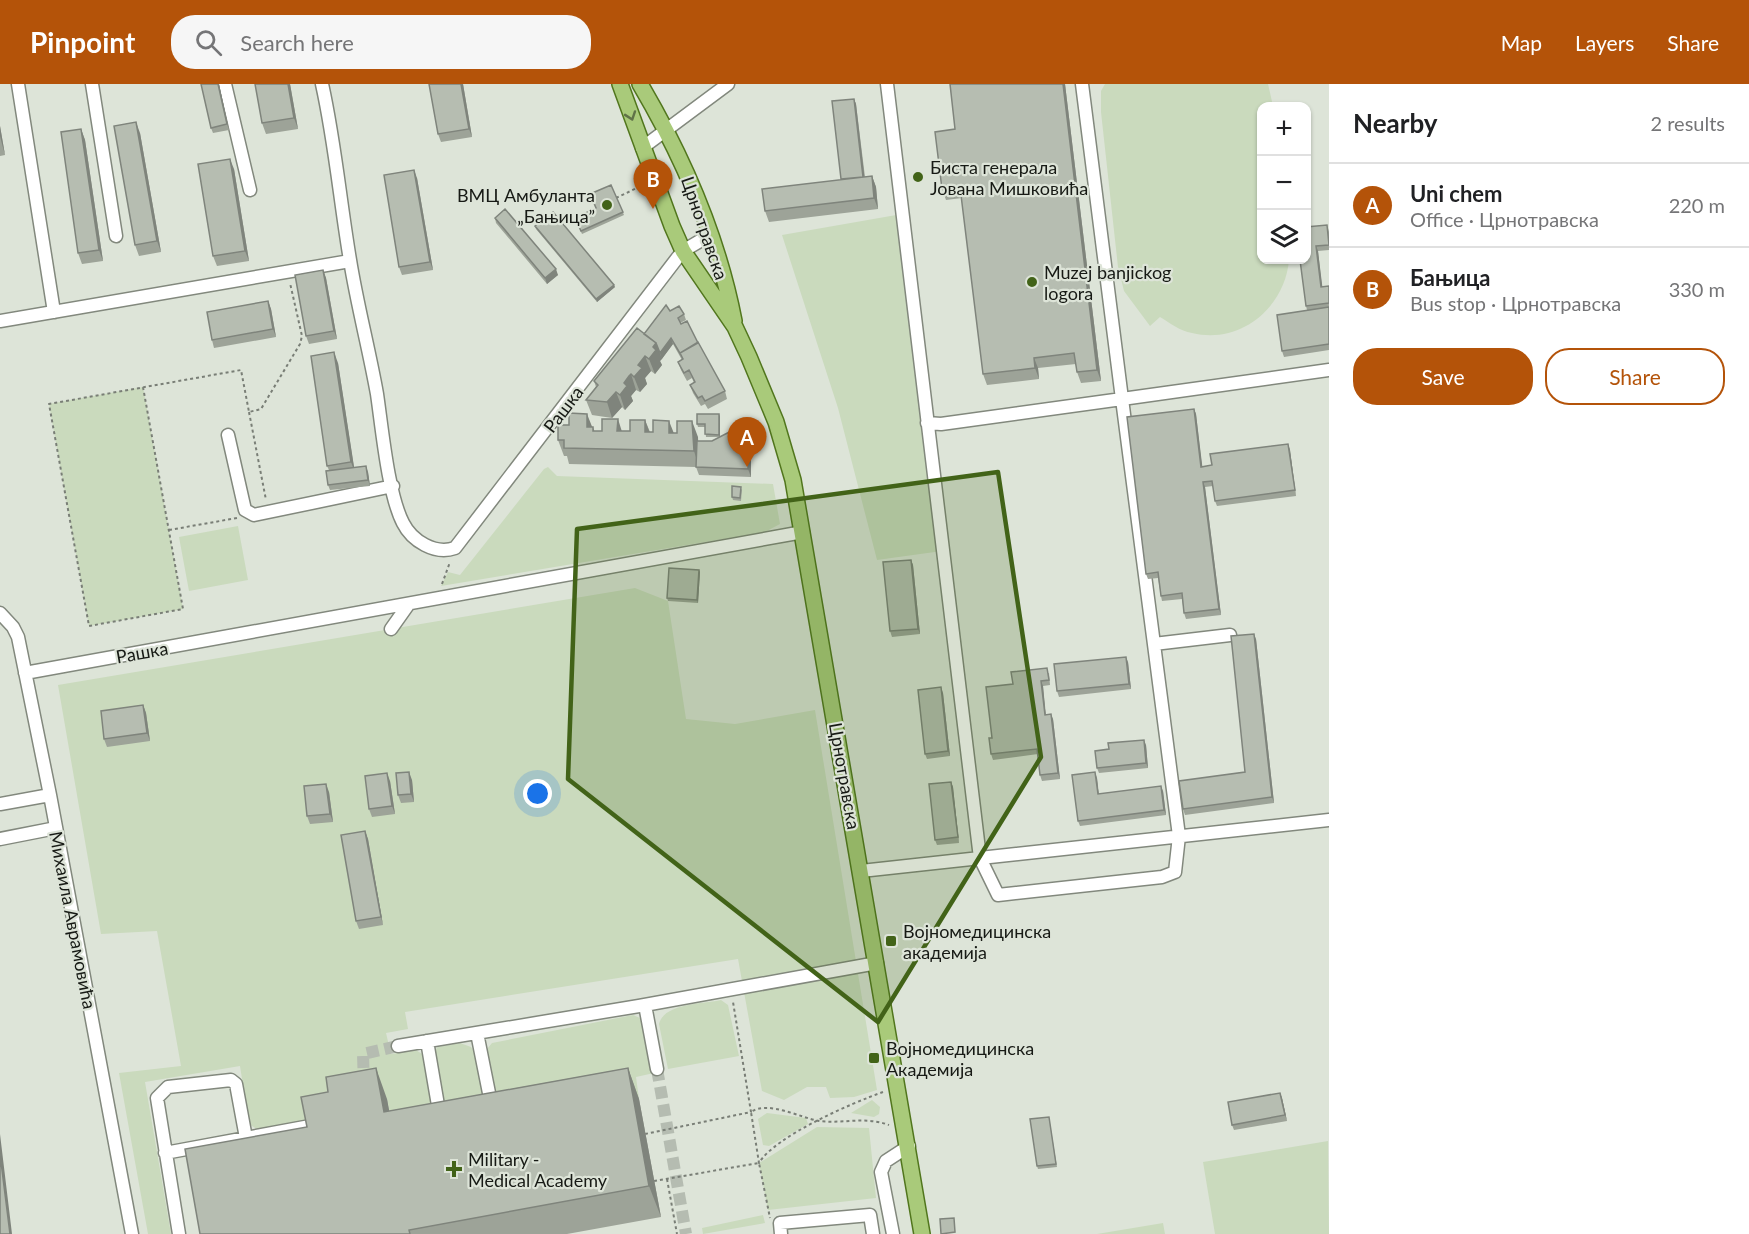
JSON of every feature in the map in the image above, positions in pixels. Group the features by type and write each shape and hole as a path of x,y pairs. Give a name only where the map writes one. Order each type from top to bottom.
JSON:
{"main road":[{"name":"Црнотравска","path":"620,84 642,148 683,251 735,327"},
{"name":"Црнотравска","path":"640,84 684,166 710,235 735,327 776,422 793,480 909,1146 922,1234"}],"street":[{"path":"18,84 54,312"},
{"path":"92,84 116,236"},
{"path":"225,84 250,190"},
{"path":"322,84 329,114 350,261 368,343 397,509 411,536 440,550 455,548"},
{"path":"642,148 728,84"},
{"path":"887,84 980,858 998,895 1162,877 1175,872 1179,836 1082,84"},
{"name":"Рашка","path":"455,548 683,251 710,235"},
{"path":"0,321 350,261"},
{"path":"927,423 941,424 1329,370"},
{"path":"228,435 245,510 254,515 393,486"},
{"name":"Рашка","path":"25,673 803,532"},
{"path":"390,629 408,605"},
{"name":"Михаила Аврамовића","path":"0,613 16,632 25,673 132,1234"},
{"path":"1154,644 1230,635"},
{"path":"0,804 50,795"},
{"path":"861,871 1329,820"},
{"path":"0,839 56,828"},
{"path":"398,1046 877,963"},
{"path":"645,1005 657,1069"},
{"path":"477,1033 495,1124"},
{"path":"427,1041 443,1134"},
{"path":"179,1234 157,1098 168,1087 231,1080 236,1084 246,1138"},
{"path":"165,1153 310,1126"},
{"path":"893,1234 881,1172 886,1161 909,1146"},
{"path":"782,1234 780,1223 870,1215 873,1234"}],"path":[{"path":"616,198 646,184"},
{"path":"249,412 261,409 300,344 302,336 288,271"},
{"path":"143,387 183,609 88,626 49,404 143,387 241,370 268,512"},
{"path":"169,530 254,515"},
{"path":"437,599 455,548"},
{"path":"731,989 770,1223"},
{"path":"654,1181 759,1163 767,1152 818,1121 888,1090"},
{"path":"645,1134 751,1112 756,1108 780,1110 818,1121 869,1119 895,1126"},
{"path":"668,1179 677,1234"}],"highlighted area":[{"path":"998,472 1041,757 878,1022 568,779 577,529"}],"green space":[{"path":"1105,84 1268,84 1272,102 1257,102 1257,264 1288,264 1279,293 1257,319 1243,328 1210,335 1192,333 1179,329 1160,317 1150,326 1124,291 1118,267 1101,112 1101,91"},
{"path":"902,214 942,551 877,560 838,408 782,235"},
{"path":"143,387 183,609 89,626 49,404"},
{"path":"548,467 557,476 773,484 780,524 765,532 441,586 448,572 460,575 544,469"},
{"path":"238,526 248,580 189,591 179,537"},
{"path":"635,588 668,601 686,719 735,724 815,710 877,1090 854,1097 830,1098 826,1087 807,1087 784,1100 762,1091 738,959 405,1012 408,1029 386,1033 391,1054 416,1050 422,1054 438,1135 395,1142 387,1099 338,1115 257,1129 249,1124 240,1066 145,1082 171,1234 148,1234 119,1073 181,1066 157,931 101,934 58,685"},
{"path":"721,1000 728,1005 739,1056 668,1069 659,1024 662,1017 676,1008"},
{"path":"633,1015 644,1023 654,1073 636,1077 639,1099 501,1123 487,1049 492,1043"},
{"path":"460,1043 471,1047 475,1053 489,1126 448,1133 434,1051 438,1047"},
{"path":"872,1100 880,1107 879,1114 874,1117 851,1113"},
{"path":"767,1113 806,1118 808,1124 769,1146 763,1145 758,1119"},
{"path":"817,1127 869,1128 876,1198 768,1210 759,1163"},
{"path":"1328,1141 1329,1234 1215,1234 1203,1162"},
{"path":"763,1215 765,1223 703,1234 702,1228"},
{"path":"1163,1223 1165,1234 1097,1234"}],"building":[{"path":"201,84 218,84 227,124 211,128"},
{"path":"255,84 288,84 294,118 262,123"},
{"path":"429,84 461,84 469,129 438,134"},
{"name":"Muzej banjickog logora","path":"950,84 1063,84 1097,370 1077,372 1074,353 1034,358 1035,368 983,374 960,187 942,189 935,132 955,129"},
{"path":"854,99 863,177 841,179 832,101"},
{"path":"136,122 157,241 135,245 114,126"},
{"path":"81,129 99,250 78,253 61,132"},
{"path":"230,159 245,251 213,256 198,164"},
{"path":"414,170 430,262 399,267 384,175"},
{"path":"872,176 874,198 765,211 762,189"},
{"name":"ВМЦ Амбуланта „Бањица”","path":"611,185 623,212 581,231 575,218 596,208 590,194"},
{"path":"505,209 556,269 545,278 495,218"},
{"path":"553,212 614,285 596,299 535,226"},
{"path":"1327,225 1329,245 1316,246 1321,287 1329,286 1329,303 1306,306 1301,264 1311,264 1311,227"},
{"path":"323,270 334,331 306,336 295,275"},
{"path":"268,301 273,329 212,340 207,312"},
{"path":"666,305 670,311 679,306 684,314 678,318 681,324 687,321 698,343 680,353 681,355 671,338 660,353 656,343 644,334"},
{"path":"1329,307 1329,344 1282,351 1277,315"},
{"path":"637,328 656,343 653,347 656,350 649,359 645,356 638,365 642,368 634,377 631,374 629,376 624,383 627,386 620,395 616,392 607,402 586,400 598,385 594,381"},
{"path":"698,342 725,391 705,401 702,396 698,398 690,385 695,382 689,370 684,373 678,362 683,359 680,353"},
{"path":"334,352 351,462 327,466 311,356"},
{"path":"1194,409 1201,467 1212,465 1210,454 1288,444 1295,490 1215,501 1212,481 1203,482 1219,609 1184,613 1182,593 1161,596 1158,572 1146,574 1127,417"},
{"path":"569,413 587,414 587,427 593,427 593,431 602,431 602,419 618,419 617,431 630,431 630,420 645,420 645,432 653,432 653,420 669,421 669,433 677,433 677,421 692,421 694,451 564,448 564,440 558,440 558,425 569,425"},
{"path":"697,414 719,414 719,435 705,434 705,424 697,424"},
{"path":"737,428 739,431 743,429 746,436 738,440 741,447 748,447 748,469 696,467 697,441 712,441"},
{"path":"366,466 368,480 328,485 326,471"},
{"path":"732,486 741,487 740,498 732,497"},
{"path":"911,560 918,629 890,631 883,562"},
{"path":"669,568 699,570 697,600 667,598"},
{"path":"1254,634 1272,797 1183,809 1179,781 1245,772 1231,636"},
{"path":"1126,657 1129,684 1057,691 1054,664"},
{"path":"1047,668 1049,680 1041,681 1045,715 1051,714 1058,773 1040,775 1037,749 991,754 989,738 992,738 986,687 1013,684 1011,672"},
{"path":"941,687 948,751 925,754 918,690"},
{"path":"143,705 147,733 104,739 101,711"},
{"path":"1144,740 1146,763 1097,768 1095,751 1109,749 1108,743"},
{"path":"409,772 411,794 398,795 396,773"},
{"path":"1095,772 1098,794 1161,786 1164,810 1078,821 1072,775"},
{"path":"387,773 392,806 369,809 365,776"},
{"path":"951,782 958,837 935,840 929,784"},
{"path":"326,784 330,814 307,816 304,786"},
{"path":"365,831 381,917 356,921 341,835"},
{"name":"Military - Medical Academy","path":"376,1068 384,1112 628,1068 649,1186 409,1230 410,1234 200,1234 185,1149 307,1127 301,1097 328,1092 326,1077"},
{"path":"1280,1093 1285,1115 1232,1125 1228,1102"},
{"path":"1049,1117 1056,1164 1037,1166 1030,1119"},
{"path":"0,1154 10,1234 0,1234"},
{"path":"954,1218 955,1232 941,1234 940,1219"}],"tunnel":[{"path":"364,1086 363,1054 398,1046"},
{"path":"657,1069 686,1234"}],"place":[{"name":"Биста генерала Јована Мишковића","path":"918,177"},
{"name":"ВМЦ Амбуланта „Бањица”","path":"607,205"},
{"name":"Бањица","path":"653,209"},
{"name":"Muzej banjickog logora","path":"1032,282"},
{"name":"Uni chem","path":"747,467"},
{"name":"Војномедицинска академија","path":"891,941"},
{"name":"Војномедицинска Академија","path":"874,1058"},
{"name":"Military - Medical Academy","path":"454,1169"}]}
